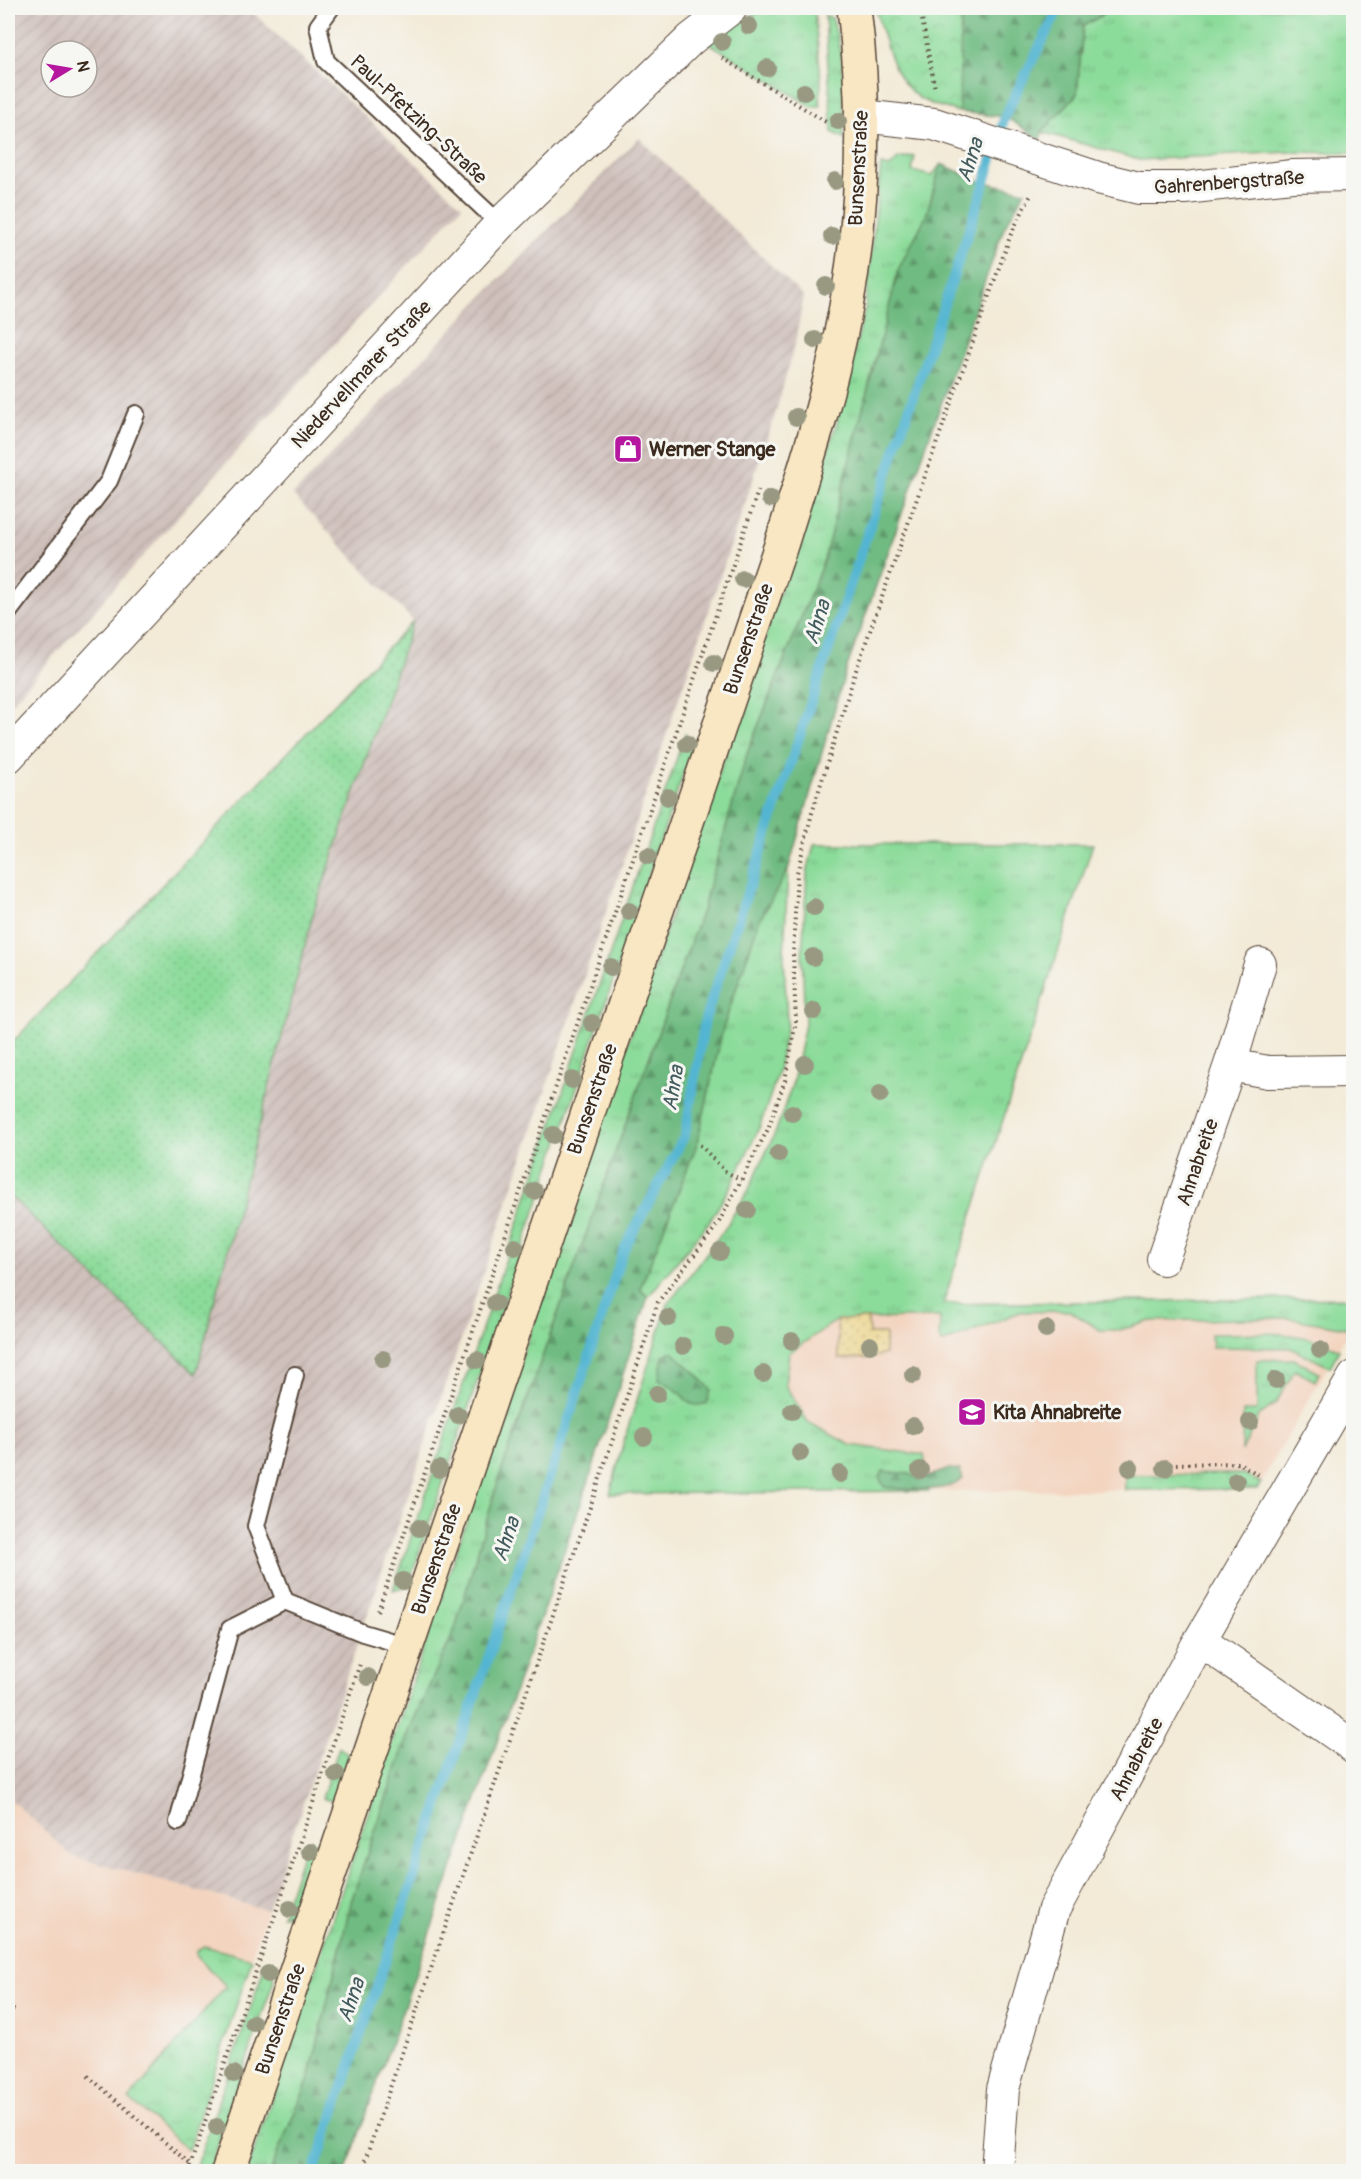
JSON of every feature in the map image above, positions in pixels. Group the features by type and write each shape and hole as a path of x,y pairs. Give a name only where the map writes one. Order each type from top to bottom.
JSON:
{"street":[{"name":"Niedervellmarer Straße","path":"8,757 500,224 691,39 731,8"},
{"name":"Bunsenstraße","path":"228,2172 780,548 819,422 846,306 855,237 862,116 860,57 854,8"},
{"name":"Gahrenbergstraße","path":"862,116 934,124 1098,178 1139,188 1185,188 1292,176 1353,176"},
{"name":"Ahnabreite","path":"1163,1259 1230,1065 1260,964"},
{"path":"1230,1065 1268,1072 1353,1071"},
{"name":"Ahnabreite","path":"997,2172 1003,2088 1054,1909 1200,1640 1353,1377"},
{"path":"1200,1640 1353,1747"}],"lane":[{"name":"Paul-Pfetzing-Straße","path":"331,8 318,26 326,61 500,224"},
{"path":"8,613 109,481 136,414"},
{"path":"295,1375 256,1526 285,1601 370,1635 406,1646"},
{"path":"178,1822 230,1629 285,1601"}],"path":[{"path":"920,8 935,94"},
{"path":"691,39 826,122"},
{"path":"826,114 826,132"},
{"path":"361,2172 596,1490 658,1302 718,1224 768,1130 787,1068 796,1022 794,955 797,873 812,813 855,673 1007,245 1032,192"},
{"path":"188,2172 761,482"},
{"path":"700,1145 725,1172 741,1180"},
{"path":"1170,1464 1239,1463 1269,1481"},
{"path":"8,2006 17,2013"},
{"path":"88,2076 190,2164"}],"shaded area":[{"path":"8,8 248,8 462,206 242,445 8,707"},
{"path":"639,138 804,297 795,344 775,415 267,1910 72,1856 8,1797 8,1194 195,1373 313,914 413,621 293,495 517,261"},
{"name":"Kita Ahnabreite","path":"1353,1298 1353,1324 1257,1489 642,1493 678,1306"},
{"path":"8,1797 72,1856 267,1910 180,2171 8,2171"}],"green space":[{"path":"769,8 814,8 821,79 820,106 812,107 709,43 747,17"},
{"path":"875,8 961,8 959,112 923,100 909,90 890,57"},
{"path":"961,8 1114,8 1083,26 1077,94 1042,132 1041,140 1006,117 959,112"},
{"path":"1114,8 1353,8 1353,153 1290,152 1139,160 1042,132 1077,94 1083,26"},
{"path":"825,15 832,18 840,47 844,138 832,132"},
{"path":"915,156 912,171 932,176 941,164 926,216 899,268 824,560 747,754 703,908 500,1475 454,1632 411,1726 352,1899 309,2079 270,2171 247,2172 836,426 865,308 881,165 890,167 898,159"},
{"path":"941,164 979,181 1025,191 1004,228 846,670 788,870 759,921 723,1028 697,1144 640,1289 648,1297 586,1489 346,2171 270,2171 309,2079 352,1899 411,1726 454,1632 500,1475 703,908 747,754 824,560 899,268 926,216"},
{"path":"413,621 313,914 196,1374 8,1194 8,1047"},
{"path":"685,734 694,742 408,1586 393,1590"},
{"path":"814,844 1093,844 943,1304 1353,1298 1351,1329 1288,1318 1151,1321 1120,1330 1100,1330 1070,1311 1020,1312 943,1343 939,1339 940,1317 837,1320 789,1353 785,1385 808,1422 850,1445 924,1455 929,1491 610,1494 624,1440 668,1304 724,1230 748,1191 776,1131 793,1082 805,1024 802,955 807,873"},
{"path":"788,870 784,955 787,1023 777,1076 760,1126 732,1184 710,1221 648,1297 640,1289 697,1144 723,1028 759,921"},
{"path":"1211,1334 1293,1335 1309,1338 1339,1350 1330,1367 1290,1348 1212,1347"},
{"path":"673,1352 711,1390 707,1403 692,1404 659,1379 663,1356"},
{"path":"1294,1359 1319,1373 1315,1381 1295,1370 1276,1403 1259,1416 1242,1451 1243,1411 1257,1411 1257,1360"},
{"path":"949,1469 960,1470 963,1479 947,1487 914,1489 884,1487 879,1477 883,1471 910,1474 920,1480"},
{"path":"1244,1474 1261,1483 1257,1489 1125,1490 1125,1475"},
{"path":"339,1747 349,1756 334,1802 322,1798"},
{"path":"307,1840 319,1844 297,1909 294,1913 282,1915"},
{"path":"204,1946 252,1959 188,2150 129,2099 226,1986 197,1957 197,1950"},
{"path":"265,1965 271,1967 274,1980 209,2171 195,2171"}],"sand":[{"path":"868,1319 869,1334 885,1334 885,1354 869,1358 839,1359 837,1320"}],"waterway":[{"name":"Ahna","path":"314,2172 567,1425 623,1251 685,1135 705,1019 985,182 1006,113 1059,8"}],"place":[{"name":"Werner Stange","path":"628,449"},
{"name":"Kita Ahnabreite","path":"972,1412"}]}
